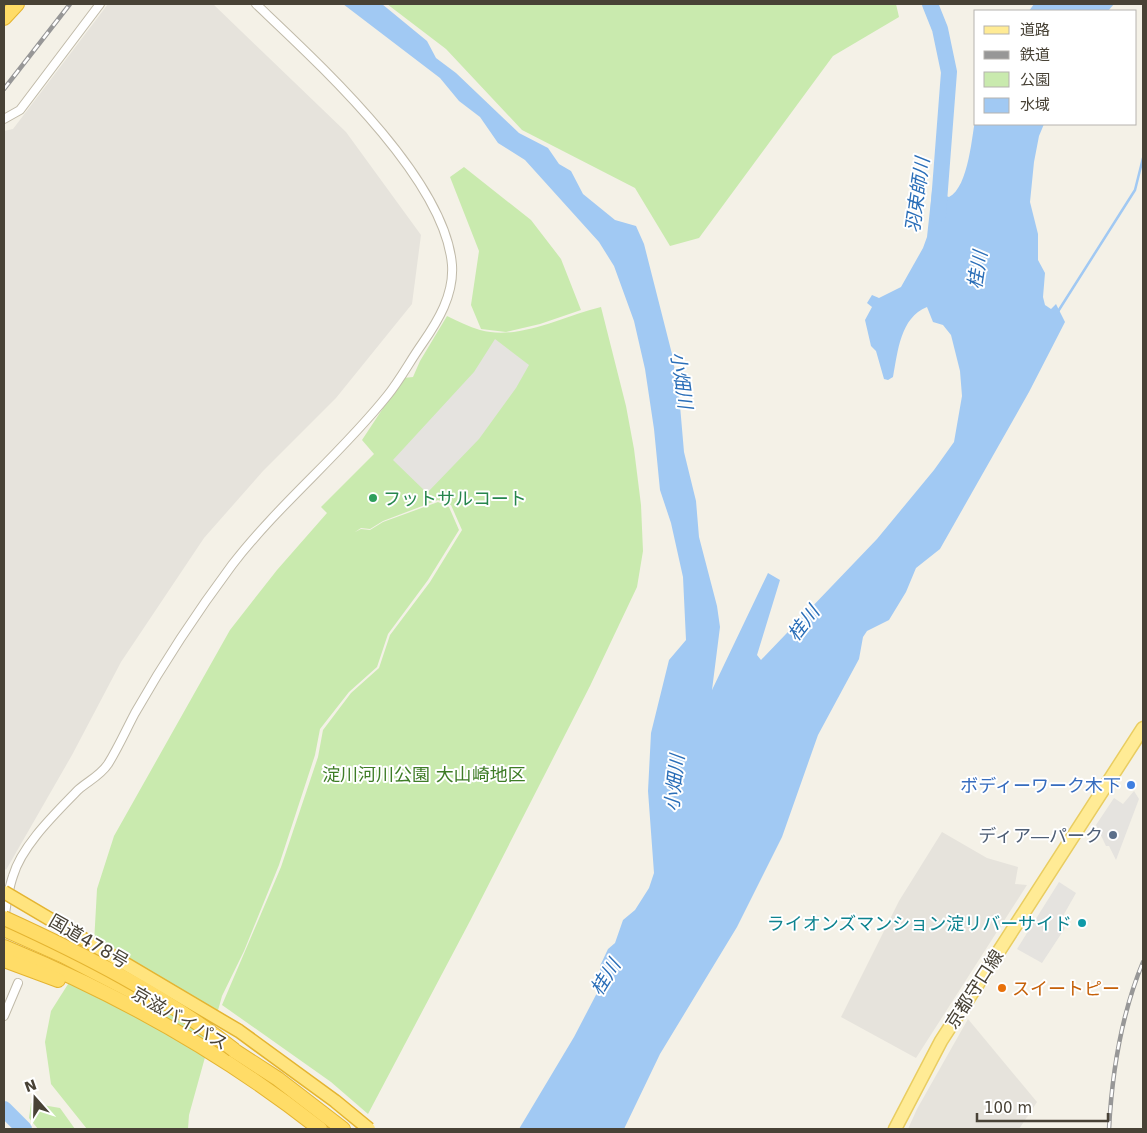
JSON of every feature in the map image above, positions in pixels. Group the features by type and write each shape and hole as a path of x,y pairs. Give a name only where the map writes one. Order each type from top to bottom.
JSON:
{"highway":[{"path":"4,18 17,4"},
{"name":"国道478号","path":"4,892 239,1031 335,1101 369,1129"},
{"path":"4,919 63,946 142,990 197,1023 234,1050"},
{"name":"京滋バイパス","path":"4,929 104,975 234,1050 278,1079 343,1129"},
{"name":"京滋バイパス","path":"4,947 79,980 167,1026 268,1091 320,1129"},
{"path":"4,960 167,1026"}],"main road":[{"name":"京都守口線","path":"895,1129 940,1041 1143,728"}],"street":[{"path":"4,119 20,110 100,4"},
{"path":"4,919 13,876 26,849 78,791 98,776 107,765 136,712 201,609 261,529 356,431 387,396 438,322 451,283 452,268 446,235 431,202 416,179 345,91 256,4"},
{"path":"105,774 107,765"},
{"path":"4,1016 18,982"}],"shaded area":[{"path":"108,4 213,4 346,132 421,235 412,304 336,398 263,471 204,538 121,662 72,755 6,870 4,868 4,131 13,129"},
{"path":"495,339 529,365 516,388 479,439 427,493 393,460 474,372"},
{"name":"ディア―パーク","path":"1134,791 1139,799 1116,860 1109,846 1106,846 1096,825 1114,798 1123,804"},
{"path":"942,832 987,858 1018,867 1015,884 1027,885 916,1058 841,1017 899,901"},
{"path":"1059,882 1076,893 1059,923 1065,928 1042,963 1017,949"},
{"path":"968,1019 1037,1102 1019,1129 908,1129 917,1109"}],"green space":[{"path":"387,4 896,4 899,17 833,56 699,238 670,246 635,188 522,130 446,49"},
{"path":"464,167 531,220 561,259 581,310 540,324 506,332 481,329 471,305 479,251 450,177"},
{"name":"淀川河川公園 大山崎地区","path":"601,307 626,406 634,449 641,505 643,551 637,587 590,686 470,921 368,1114 331,1082 222,1005 281,867 318,757 323,730 351,693 379,668 390,635 430,582 462,530 451,505 438,500 383,521 370,529 361,528 355,532 361,529 370,530 383,522 438,502 449,507 459,530 428,580 388,634 377,667 349,692 320,729 315,755 279,865 244,951 222,996 189,1115 188,1129 87,1129 51,1084 45,1042 51,1011 94,943 97,889 114,836 230,630 277,570 327,513 321,507 374,454 362,440 403,378 413,377 420,361 447,316 468,326 495,333 525,330"},
{"path":"31,1103 60,1108 75,1129 38,1129 29,1118"}],"water":[{"path":"343,4 382,4 427,41 436,58 456,73 519,133 548,148 559,164 571,171 583,194 615,220 636,226 644,244 672,354 679,394 684,452 696,501 699,537 717,606 720,627 712,690 768,573 780,580 757,655 761,660 877,539 934,470 954,442 962,396 960,371 951,335 943,325 933,322 927,307 918,312 911,319 902,336 893,377 888,380 884,379 876,351 871,346 865,320 872,307 867,303 872,295 879,298 901,287 923,248 927,237 932,191 949,197 961,183 969,159 974,125 1044,125 1039,136 1034,162 1030,202 1038,234 1038,260 1045,273 1043,297 1045,305 1051,309 1056,304 1065,322 1029,392 940,549 916,568 906,592 889,620 867,631 863,637 859,659 818,735 782,837 737,927 660,1054 624,1129 519,1129 574,1037 598,991 601,980 600,966 608,949 615,943 623,920 635,910 649,888 654,873 648,791 651,733 669,660 686,640 683,577 671,523 660,490 654,429 645,369 634,321 614,266 599,242 525,160 498,143 480,117 459,101 440,78"},
{"path":"1034,4 1114,4 1109,10 1030,10"}],"waterway":[{"name":"羽束師川","path":"930,4 940,29 949,72 938,215"},
{"path":"1057,313 1135,190 1143,158"},
{"path":"4,1109 24,1129"}],"railway":[{"path":"4,89 70,4"},
{"path":"1109,1129 1112,1086 1123,1023 1143,962"}],"place":[{"name":"フットサルコート","path":"373,498"},
{"name":"ボディーワーク木下","path":"1131,785"},
{"name":"ディア―パーク","path":"1113,835"},
{"name":"ライオンズマンション淀リバーサイド","path":"1082,923"},
{"name":"スイートピー","path":"1002,988"}],"water label":[{"name":"桂川","path":"977,270"},
{"name":"小畑川","path":"682,380"},
{"name":"桂川","path":"803,623"},
{"name":"小畑川","path":"674,783"},
{"name":"桂川","path":"605,977"}]}
